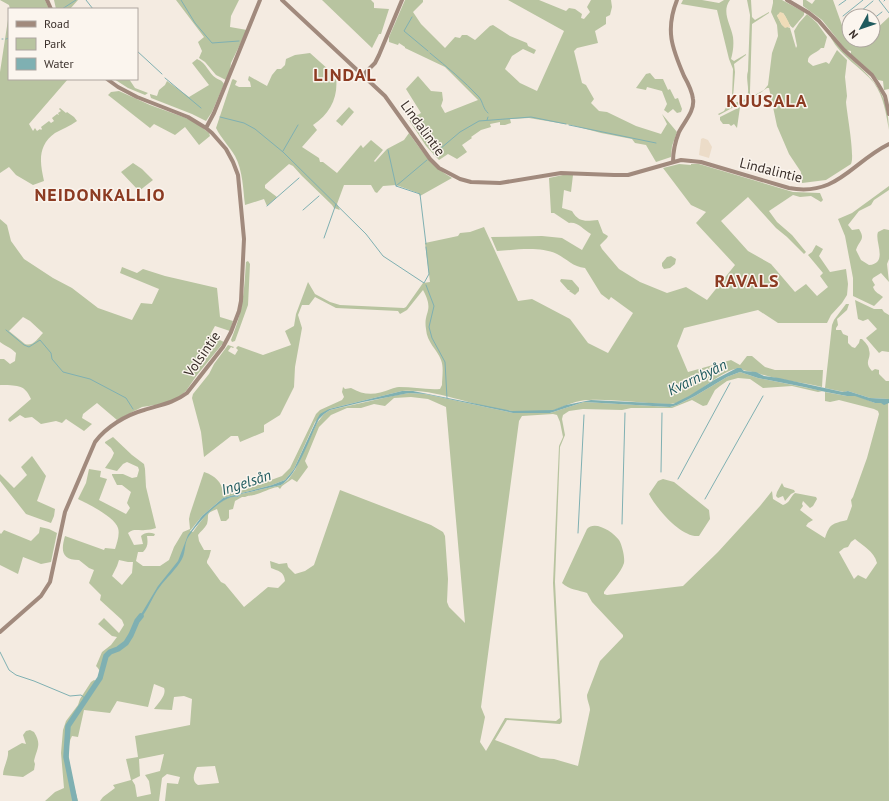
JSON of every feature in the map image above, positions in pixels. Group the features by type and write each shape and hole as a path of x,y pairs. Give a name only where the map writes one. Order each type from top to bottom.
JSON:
{"street":[{"path":"206,128 214,113 260,0"},
{"name":"Lindalintie","path":"282,0 382,93 392,104 430,159 439,168 466,181 500,183 561,173 614,176 628,175 679,160 701,162 798,190 812,189 833,183 889,144"},
{"path":"363,75 375,63 402,0"},
{"path":"674,162 673,153 676,140 692,110 693,100 673,50 671,40 670,25 677,0"},
{"path":"787,0 819,20 844,50 872,75 885,96 889,114"},
{"name":"Volsintie","path":"0,632 26,611 48,587 67,507 83,473 93,446 99,437 112,426 135,413 167,404 187,393 223,347 236,320 241,301 244,239 238,175 226,149 212,133 188,117 137,97 108,80"}],"green space":[{"path":"0,0 45,0 49,8 10,8 9,5"},
{"path":"54,0 78,0 71,8 56,8"},
{"path":"176,0 239,0 231,16 230,27 247,30 231,63 226,80 216,75 205,62 199,58 202,51 198,42 204,37"},
{"path":"322,0 371,0 374,3 374,8 389,9 381,34 379,34 372,48"},
{"path":"405,0 423,0 423,2 413,12 421,24 445,48 455,37 460,38 462,35 467,35 475,40 493,25 510,36 527,43 528,46 536,50 534,54 523,49 512,56 505,69 520,83 537,91 564,31 508,0 539,0 566,11 569,8 575,9 582,14 581,18 584,19 590,12 587,7 591,0 611,0 612,7 610,15 606,17 606,24 595,31 598,43 577,48 574,51 582,83 586,85 594,99 591,103 599,111 607,112 636,126 661,134 667,124 662,114 677,132 672,146 671,157 656,162 646,145 635,143 632,139 571,125 529,118 510,119 511,123 505,125 500,125 500,122 490,124 491,127 481,130 462,145 467,152 457,159 448,154 439,160 426,146 409,120 421,113 406,89 418,76 431,91 442,92 443,100 441,106 445,113 478,100 445,67 405,48 399,43 398,45 389,42 389,37"},
{"path":"683,0 702,0 719,3 724,0 730,0 727,5 726,14 733,37 731,59 734,61 746,54 734,64 735,72 733,102 735,103 746,99 748,92 747,74 750,15 747,0 751,0 752,17 755,20 769,12 752,24 750,94 753,96 764,90 768,85 772,53 778,36 777,25 771,12 773,0 782,0 804,12 804,15 793,28 783,13 777,15 782,25 790,28 796,48 797,46 794,31 799,23 807,14 817,23 827,37 824,48 821,48 810,56 808,62 813,66 826,62 829,64 837,50 847,60 845,77 847,96 846,102 852,153 851,164 826,180 802,183 801,172 789,154 777,126 769,88 719,115 718,114 724,111 732,97 733,69 729,59 717,10 681,4"},
{"path":"803,0 806,0 812,4 815,0 833,0 841,22 841,44 822,20 803,6"},
{"path":"889,17 889,89 884,90 883,81 878,80 851,54 851,51 844,48 881,48 881,24"},
{"path":"8,20 8,80 67,80 29,124 33,131 35,128 37,131 40,129 41,130 41,127 49,121 51,123 54,121 52,118 57,114 59,115 58,113 61,111 59,109 60,108 74,117 77,121 55,133 45,143 41,155 44,181 33,185 16,175 9,167 0,173 0,72"},
{"path":"831,38 878,87 884,99 888,113 889,130 886,112 874,83 840,51"},
{"path":"310,53 329,70 335,71 336,87 333,102 330,108 320,120 313,125 317,130 302,147 319,158 320,162 323,162 337,173 361,145 363,148 371,140 383,150 374,161 375,162 387,149 404,140 409,133 428,158 445,174 452,178 420,196 418,193 396,185 383,186 377,193 371,185 344,185 337,204 340,210 334,208 293,166 289,164 265,185 265,188 277,197 267,206 264,199 245,205 238,162 233,152 216,128 232,80 237,81 235,85 239,87 251,87 248,80 249,76 267,86 272,75 277,69 281,69 285,65 286,59 295,55"},
{"path":"197,59 203,63 213,76 224,84 212,112 206,121 151,98 150,95 157,96 159,90 167,81 189,97 209,85 192,63"},
{"path":"650,73 655,79 663,79 668,90 670,89 675,99 678,98 682,109 681,112 677,113 673,109 668,113 664,110 667,104 662,91 647,87 646,90 636,88 646,74"},
{"path":"116,80 130,80 135,88 148,93 145,95 128,88"},
{"path":"119,91 150,105 195,122 209,133 210,136 199,145 185,127 175,135 154,124 150,128 108,95 111,92"},
{"path":"349,107 354,112 342,126 336,121"},
{"path":"740,107 737,128 734,124 731,126 729,124 723,124 720,117"},
{"path":"133,163 142,169 153,180 139,191 121,172"},
{"path":"679,164 699,164 793,192 820,193 823,200 821,202 811,196 800,197 793,195 769,211 777,222 792,235 806,252 804,254 776,228 748,197 721,221 748,251 771,264 795,292 806,284 817,296 828,287 820,276 823,273 808,255 812,252 816,245 823,249 819,256 830,272 846,269 848,284 847,295 831,315 827,323 778,323 758,310 684,328 677,346 688,372 731,360 740,365 747,356 752,356 765,367 775,370 823,370 822,387 746,371 740,368 722,374 678,403 660,404 609,400 585,400 554,410 539,411 512,411 498,409 429,392 402,391 329,409 315,422 294,469 285,480 223,498 202,516 190,531 193,532 212,509 225,500 232,497 238,497 241,494 281,485 288,480 295,470 317,423 324,414 330,410 397,395 409,393 425,394 513,413 550,413 584,402 670,407 695,396 727,377 740,372 758,378 823,391 818,392 792,386 763,388 750,379 738,378 727,381 715,390 707,405 703,406 692,400 672,408 631,408 622,410 583,409 569,411 563,415 562,419 565,435 560,447 555,582 562,722 560,724 507,720 495,740 541,758 554,759 578,766 590,710 587,695 600,661 623,637 623,635 592,602 587,593 571,588 562,583 587,529 595,526 604,528 619,540 622,548 624,558 623,567 604,592 604,594 607,595 683,586 718,552 772,491 773,499 783,505 787,503 795,493 816,497 817,499 810,508 803,501 803,506 800,510 813,520 806,526 825,538 828,529 832,525 847,520 852,506 851,500 867,458 879,414 878,411 874,409 839,400 830,402 825,401 825,392 847,396 855,395 875,403 888,403 889,801 165,801 167,783 178,784 180,777 167,774 162,778 159,801 100,801 115,788 113,785 131,780 126,759 138,757 135,736 190,725 192,699 184,696 174,697 172,710 154,709 160,702 165,691 164,688 154,684 148,707 117,701 110,713 84,710 78,737 72,736 69,751 70,768 78,801 45,801 55,792 64,788 61,753 63,730 66,721 78,705 80,699 91,682 100,678 100,672 96,666 102,652 111,645 117,637 112,636 98,624 104,618 119,633 124,625 122,620 100,600 101,595 89,583 94,570 79,560 69,558 63,550 65,536 104,550 105,548 115,549 119,533 116,524 101,511 78,499 86,483 89,469 101,471 100,477 107,479 99,500 126,514 130,508 127,503 131,492 122,485 117,485 112,474 123,474 132,478 137,477 139,470 138,467 127,462 117,471 105,468 114,453 105,442 113,437 144,464 146,487 156,528 148,530 134,530 128,533 134,545 143,544 141,536 144,534 155,534 154,536 147,536 147,547 143,552 138,552 136,561 143,566 160,566 169,560 174,547 183,532 190,529 190,514 204,472 212,475 217,480 224,493 244,490 282,476 290,468 316,414 320,410 342,400 344,397 342,392 343,387 345,389 351,388 356,391 371,394 398,387 440,389 442,385 442,363 427,334 426,318 428,303 423,290 407,310 400,314 398,311 336,308 315,297 309,305 302,305 298,315 302,328 295,367 294,387 280,415 264,425 264,432 240,442 238,436 231,436 204,457 201,432 192,398 193,394 209,374 214,364 228,345 234,347 231,347 228,351 235,355 238,350 236,348 238,346 263,355 291,345 285,331 294,326 296,314 308,282 315,294 330,302 340,305 404,308 423,283 430,282 425,243 458,236 460,233 470,232 484,227 518,301 532,299 570,319 588,343 608,353 633,313 611,297 609,300 601,294 585,268 574,264 557,254 543,250 528,249 497,251 491,237 542,236 562,238 582,250 591,234 575,223 569,223 554,213 551,213 549,178 563,175 573,175 571,192 564,190 562,208 572,211 577,218 586,221 598,220 603,233 608,236 600,245 619,269 640,282 667,293 686,287 707,300 735,265 696,223 706,212 691,205 663,168","holes":["411,397 428,399 446,407 465,623 449,607 447,602 448,579 445,536 443,532 431,525 340,490 314,565 305,571 295,574 288,567 287,563 279,564 270,561 271,568 282,573 285,581 278,588 268,587 244,607 225,584 221,582 207,563 211,550 204,550 199,541 198,535 207,524 209,513 217,509 221,521 226,521 229,518 229,510 233,509 235,501 242,497 278,487 280,489 292,479 297,482 308,467 305,461 319,427 331,415 347,408 361,408 374,404 385,406 394,398","557,415 563,437 559,446 553,583 560,718 556,721 505,718 486,751 480,742 485,717 481,707 519,421 522,416","855,539 868,549 876,559 877,563 866,579 858,575 854,579 839,552 848,547","119,560 133,562 132,573 122,585 112,576","164,754 160,771 145,775 149,781 151,794 137,797 135,785 132,780 140,776 139,759","215,766 219,783 198,785 194,781 194,774 197,767"]},
{"path":"889,186 889,190 874,200 871,205 859,211 848,225 852,230 859,229 862,238 856,250 861,260 869,265 875,263 880,256 877,236 878,232 884,229 889,230 889,259 887,264 889,282 881,273 873,278 872,280 875,285 873,287 874,289 883,297 874,306 853,296 853,278 845,236 838,219 852,213"},
{"path":"0,219 7,225 11,241 24,259 53,278 72,288 98,308 132,320 141,303 152,304 159,289 120,273 122,267 137,273 143,269 165,276 217,288 220,317 233,321 230,331 215,326 210,335 224,342 186,391 179,397 162,404 142,407 117,420 97,403 83,414 82,418 92,424 84,431 66,419 62,423 56,421 41,424 32,417 25,418 20,415 10,422 8,420 31,399 25,390 19,386 0,385 0,359 4,359 10,364 15,361 16,353 0,342","holes":["23,317 30,321 43,333 35,342 28,345 9,331"]},
{"path":"671,256 676,259 675,264 670,268 664,269 662,263 667,257"},
{"path":"248,261 250,264 248,305 235,341 232,342 231,340 244,293 246,262"},
{"path":"561,279 572,280 579,288 579,291 575,295 569,291 570,290 568,290 560,281"},
{"path":"855,300 874,309 882,309 889,315 889,352 882,351 879,353 866,338 877,329 868,319 863,321 858,319"},
{"path":"846,304 849,304 847,310 837,319 838,325 836,330 841,330 843,334 848,336 848,343 852,347 855,348 860,339 867,344 870,353 868,362 869,368 872,371 875,369 879,370 879,374 886,381 889,381 889,399 870,398 848,391 844,392 825,388 832,325"},
{"path":"32,456 46,476 37,501 55,509 51,523 26,514 0,481 0,474 14,488 27,475 21,467"},
{"path":"663,479 674,482 709,510 710,519 699,536 692,535 677,527 663,514 652,500 649,494 658,481"},
{"path":"782,483 784,487 794,490 795,492 785,501 783,496 778,498 776,496"},
{"path":"40,527 57,533 51,562 41,564 23,557 18,574 0,565 0,533 1,534 4,530 31,541 39,533"},
{"path":"30,730 34,732 38,740 34,770 23,777 3,775 8,757 8,751 22,743 26,744 23,735 26,731"}],"sand":[{"path":"780,12 787,18 790,28 785,28 782,25 777,16"}],"shaded area":[{"path":"703,138 708,140 712,147 709,158 699,155 701,139"}],"water":[{"path":"737,368 741,368 744,371 756,372 764,376 843,392 848,391 870,398 889,399 889,403 884,405 855,396 847,396 758,378 740,372 727,377 677,405 670,407 584,402 550,413 513,413 425,394 409,393 330,410 319,419 298,465 287,480 281,485 241,494 238,497 232,497 225,500 210,511 187,538 180,563 156,592 146,611 137,621 158,586 178,561 188,535 202,516 223,498 285,480 294,469 320,414 329,409 402,391 413,391 512,411 553,410 566,405 591,400 673,404"}],"waterway":[{"path":"64,8 76,0"},
{"path":"86,0 92,8"},
{"path":"181,0 195,23 212,43 239,41"},
{"path":"839,5 846,0"},
{"path":"853,8 863,0"},
{"path":"879,0 889,13"},
{"path":"865,8 873,1"},
{"path":"412,17 404,31 428,51"},
{"path":"138,52 162,74"},
{"path":"430,53 479,97 488,113"},
{"path":"165,78 201,108"},
{"path":"220,117 244,123 255,129 283,152 366,234 383,256 424,283 429,274 426,247"},
{"path":"434,154 460,132 479,121 531,117 566,124"},
{"path":"283,151 298,125"},
{"path":"569,125 656,143"},
{"path":"388,150 396,186"},
{"path":"426,244 420,194 396,186 427,160"},
{"path":"267,206 299,178"},
{"path":"303,210 319,196"},
{"path":"324,238 336,204"},
{"path":"426,285 434,306 429,327 432,338 445,362 447,398"},
{"path":"6,330 24,345 29,347 40,340 51,353 52,359 63,372 90,379 126,398 133,409"},
{"path":"678,479 730,383"},
{"path":"705,499 763,396"},
{"path":"622,524 625,413"},
{"path":"661,472 662,413"},
{"path":"578,533 584,415"},
{"name":"Ingelsån","path":"75,801 66,757 68,726 100,678 106,656 126,643 141,616"},
{"path":"0,652 9,670 16,675 70,696 81,695 86,699"}],"district":[{"name":"LINDAL","path":"345,74"},
{"name":"KUUSALA","path":"767,100"},
{"name":"NEIDONKALLIO","path":"100,194"},
{"name":"RAVALS","path":"747,280"}],"water label":[{"name":"Kvarnbyån","path":"697,377"}]}
